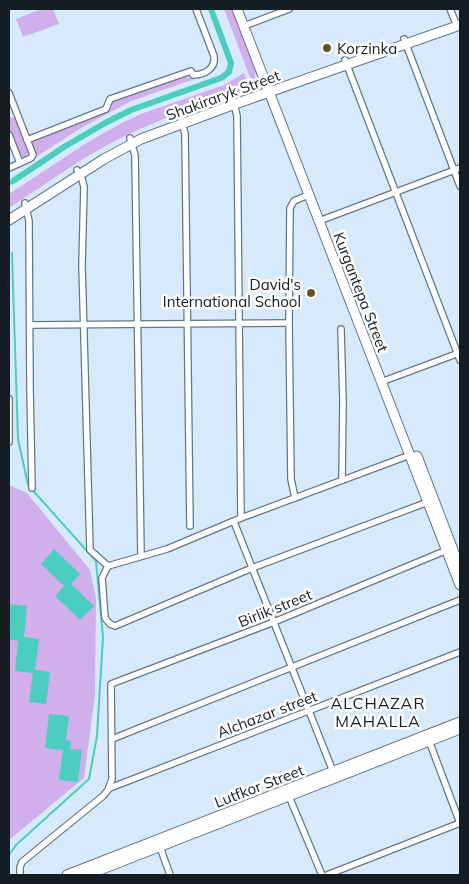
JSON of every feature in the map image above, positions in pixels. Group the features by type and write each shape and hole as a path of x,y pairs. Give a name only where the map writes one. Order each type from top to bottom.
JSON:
{"main road":[{"name":"Kurgantepa Street","path":"237,9 246,25 308,195 322,220"},
{"name":"Kurgantepa Street","path":"243,9 246,25"},
{"name":"Shakiraryk Street","path":"9,214 131,141 234,101 459,22"},
{"name":"Kurgantepa Street","path":"270,89 452,552 460,585"},
{"name":"Shakiraryk Street","path":"9,220 25,206"},
{"name":"Kurgantepa Street","path":"384,381 428,502 460,568"},
{"name":"Lutfkor Street","path":"67,875 159,843 288,793 428,738 460,722"},
{"name":"Lutfkor Street","path":"428,738 460,729"},
{"name":"Lutfkor Street","path":"87,875 159,843"}],"street":[{"path":"27,140 106,109 110,100 191,71 193,75 196,75 210,69 214,64 214,56 196,9"},
{"path":"246,25 290,9"},
{"path":"450,9 459,22"},
{"path":"405,42 457,169 460,186"},
{"path":"346,62 395,193 459,353 460,360"},
{"path":"9,92 32,156 9,168"},
{"path":"234,101 236,116 242,518"},
{"path":"182,120 185,134 189,324 190,526"},
{"path":"9,135 20,163"},
{"path":"131,141 135,155 141,556"},
{"path":"322,220 457,169"},
{"path":"78,172 84,187 82,265 90,550 108,566"},
{"path":"295,498 291,479 290,208 294,201 308,195"},
{"path":"25,206 29,222 32,488"},
{"path":"30,325 289,323"},
{"path":"341,329 343,401 342,480"},
{"path":"384,381 459,353"},
{"path":"9,399 9,442"},
{"path":"410,455 242,518 167,549 108,566 102,578 105,618 110,624 116,626 252,568 428,502"},
{"path":"234,522 334,775"},
{"name":"Birlik street","path":"112,739 111,684 452,552"},
{"path":"20,875 22,862 103,796 110,788 112,779 112,739 460,600"},
{"name":"Alchazar street","path":"110,788 460,652"},
{"path":"327,875 460,823 428,738"},
{"path":"288,793 322,875"},
{"path":"159,843 170,875"}],"shaded area":[{"path":"42,9 53,9 59,24 23,37 16,19"},
{"path":"224,9 233,9 255,67 255,79 251,80"},
{"path":"244,73 249,89 169,117 123,137 79,161 9,208 9,194 88,142 141,114 224,85"},
{"path":"185,77 195,79 131,101 81,128 36,157 31,141 111,109 112,102"},
{"path":"9,117 15,118 28,153 25,157 20,156 9,129"},
{"path":"9,485 27,493 90,570 96,598 95,695 84,778 9,840"},
{"path":"54,549 80,574 71,584 94,606 80,620 55,596 64,586 41,564"},
{"path":"9,604 27,606 24,637 39,639 35,670 50,672 46,704 29,702 33,673 15,671 18,641 9,639"},
{"path":"49,714 69,716 66,740 71,741 70,749 82,750 78,782 59,780 63,750 45,748"}],"waterway":[{"path":"13,181 64,147 105,123 131,110 221,78 229,72 231,63 211,9"},
{"path":"9,185 13,181"},
{"path":"9,855 16,845 89,779 97,736 103,637 96,561 28,485 18,439 12,253"}],"place":[{"name":"Korzinka","path":"327,48"},
{"name":"David's International School","path":"311,293"}],"district":[{"name":"ALCHAZAR MAHALLA","path":"378,712"}]}
